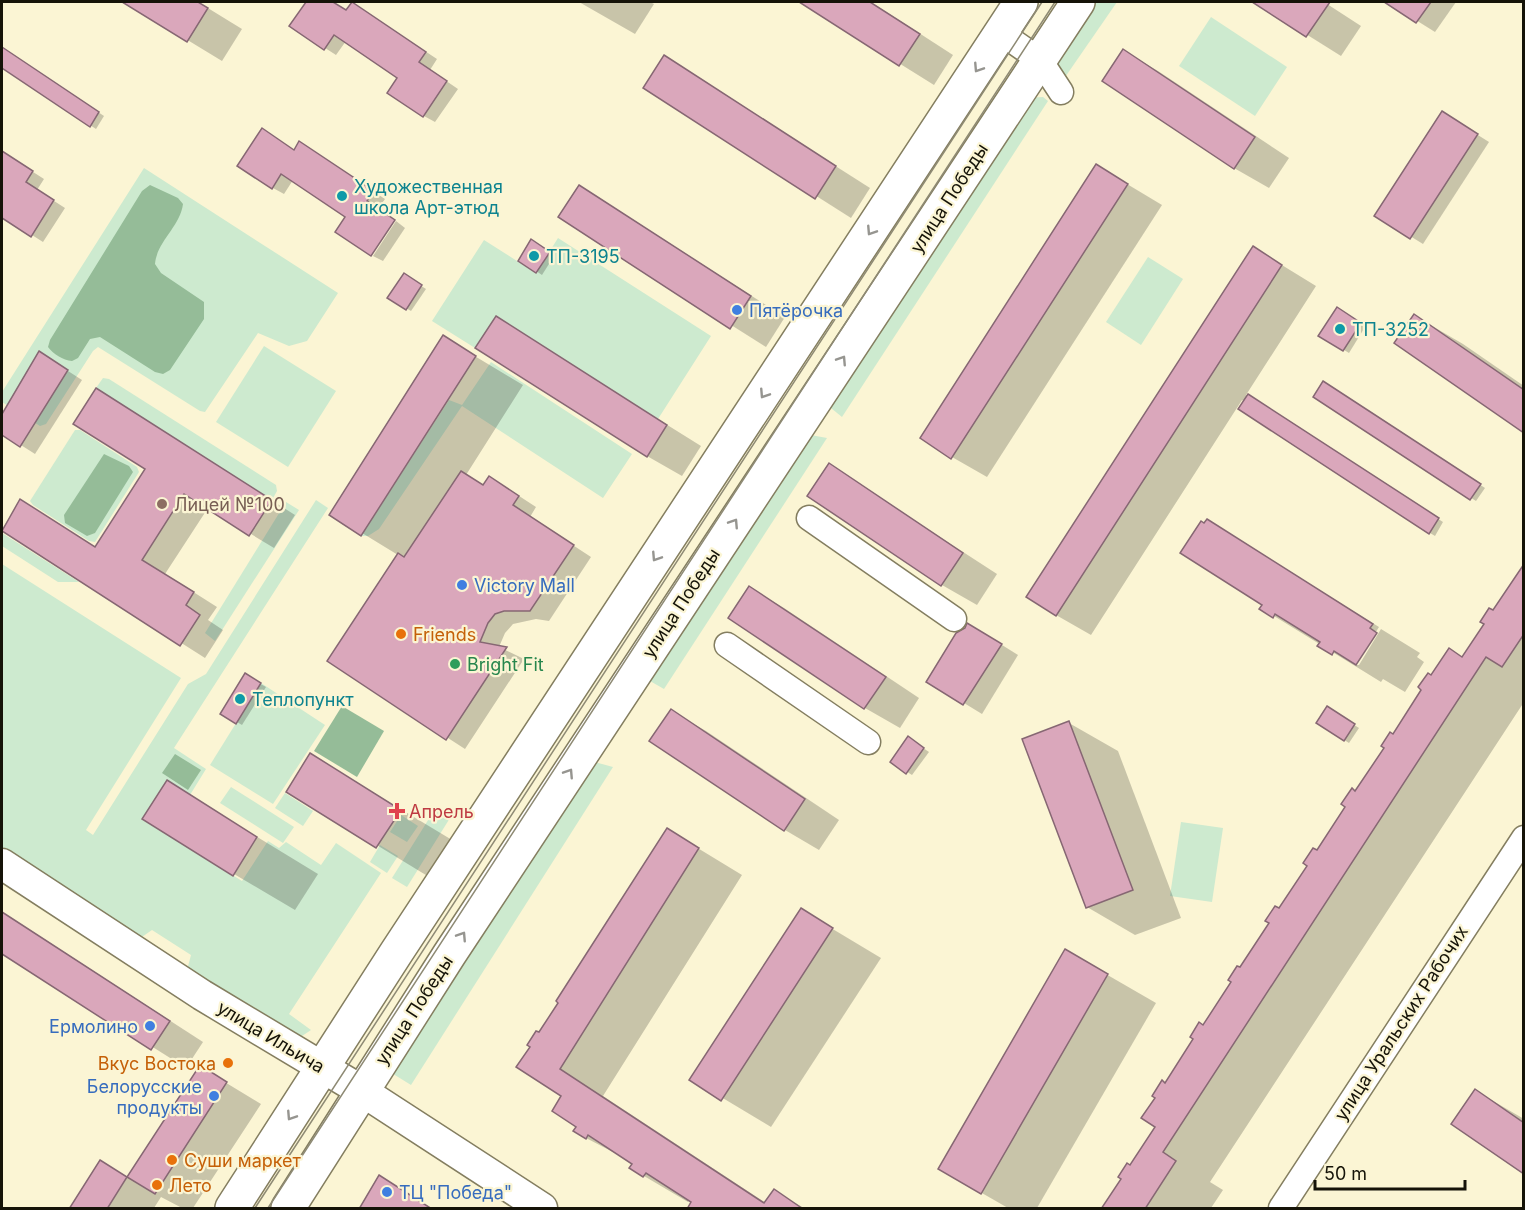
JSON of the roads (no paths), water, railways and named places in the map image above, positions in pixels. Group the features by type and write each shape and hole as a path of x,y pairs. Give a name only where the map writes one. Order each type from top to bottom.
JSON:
{"main road":[{"path":"232,1209 322,1067 1021,2"},
{"name":"улица Победы","path":"288,1209 362,1091 1078,2"}],"street":[{"path":"1001,33 1040,60 1061,92"},
{"path":"809,518 954,619"},
{"path":"727,645 868,742"},
{"name":"улица Уральских Рабочих","path":"1281,1209 1524,838"},
{"name":"улица Ильича","path":"2,864 202,995 362,1091 542,1209"}],"tram line":[{"path":"255,1208 1042,2"},
{"path":"268,1208 1055,2"}],"place":[{"name":"Художественная школа Арт-этюд","path":"342,196"},
{"name":"ТП-3195","path":"534,256"},
{"name":"Пятёрочка","path":"737,310"},
{"name":"ТП-3252","path":"1340,329"},
{"name":"Лицей №100","path":"162,504"},
{"name":"Victory Mall","path":"462,585"},
{"name":"Friends","path":"401,634"},
{"name":"Bright Fit","path":"455,664"},
{"name":"Теплопункт","path":"240,699"},
{"name":"Апрель","path":"397,811"},
{"name":"Ермолино","path":"150,1026"},
{"name":"Вкус Востока","path":"228,1063"},
{"name":"Белорусские продукты","path":"214,1096"},
{"name":"Суши маркет","path":"172,1160"},
{"name":"Лето","path":"157,1185"},
{"name":"ТЦ \"Победа\"","path":"387,1192"}]}
